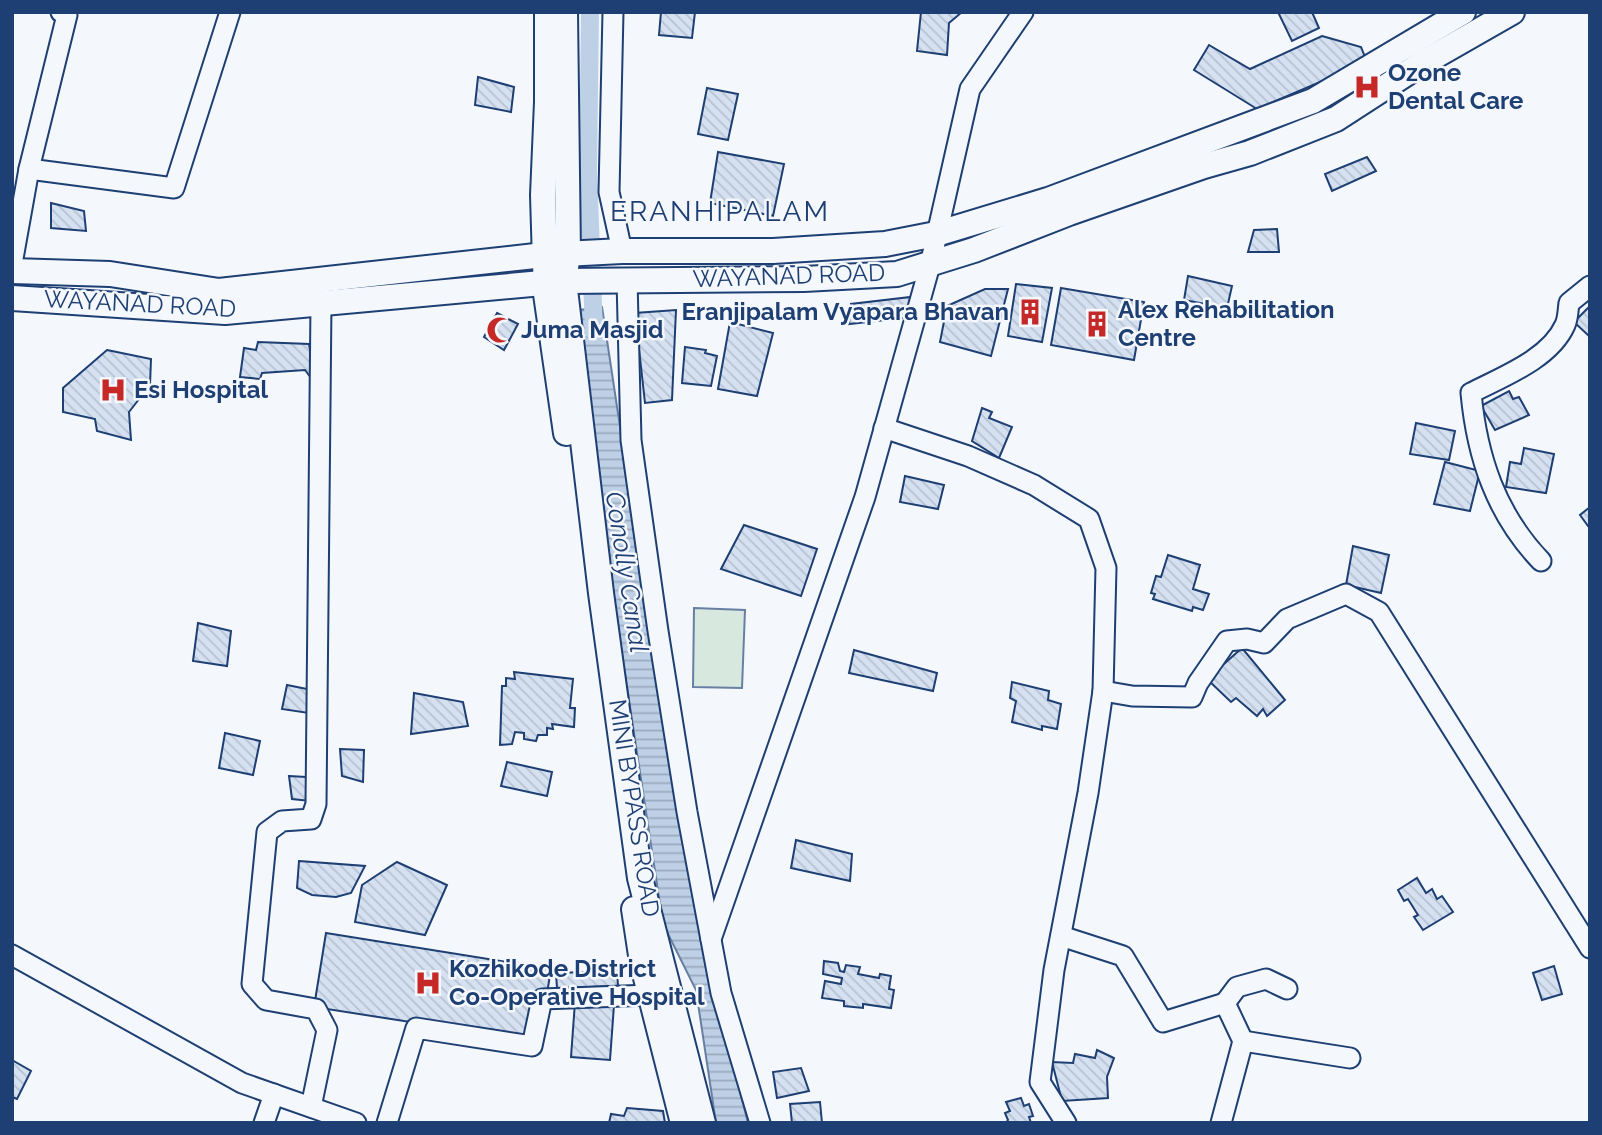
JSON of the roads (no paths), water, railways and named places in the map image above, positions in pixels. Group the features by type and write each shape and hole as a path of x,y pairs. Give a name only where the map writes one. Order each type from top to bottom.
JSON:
{"main road":[{"path":"547,12 543,195 556,255"},
{"path":"555,282 565,12"},
{"name":"WAYANAD ROAD","path":"12,271 110,274 219,291 556,255 622,251 772,251 885,244 936,234 1048,200 1313,101 1463,12"},
{"name":"WAYANAD ROAD","path":"12,298 225,312 555,282 627,279 804,279 897,274 930,265 1204,166 1250,153 1336,119 1421,64 1512,12"},
{"name":"MINI BYPASS ROAD","path":"555,282 642,962 683,1123"},
{"name":"MINI BYPASS ROAD","path":"555,282 640,878 703,1123"}],"street":[{"path":"12,264 29,169 67,15 61,12"},
{"path":"29,169 174,188 230,12"},
{"path":"613,12 609,192 622,251"},
{"path":"711,939 865,497 930,265 970,89 1023,12"},
{"path":"627,279 631,440 684,799 721,993 760,1123"},
{"path":"1541,561 1522,542 1497,500 1481,452 1471,393 1514,373 1557,338 1566,324 1569,303 1590,286"},
{"path":"311,1107 327,1030 316,1009 266,1000 252,984 267,832 282,821 311,819 316,804 321,303"},
{"path":"884,428 968,456 1023,480 1089,520 1106,568 1103,691 1088,793 1061,936 1040,1082 1066,1123"},
{"path":"1103,691 1132,696 1192,697 1198,683 1227,641 1247,639 1264,643 1287,619 1346,594 1378,612 1590,948"},
{"path":"1061,936 1123,956 1163,1022 1225,1003 1237,987 1266,979 1287,989"},
{"path":"12,955 243,1083 356,1123"},
{"path":"387,1123 416,1028 533,1046 542,999 650,995"},
{"path":"1221,1123 1243,1041 1225,1003"},
{"path":"1243,1041 1350,1058"},
{"path":"264,1123 274,1094"}],"water":[{"path":"602,307 655,659 708,967 748,1123 716,1123 696,990 663,924 570,311"}],"waterway":[{"name":"Conolly Canal","path":"590,12 588,172 594,331"}],"place":[{"name":"Ozone Dental Care","path":"1367,87"},
{"name":"Eranjipalam Vyapara Bhavan","path":"1030,312"},
{"name":"Alex Rehabilitation Centre","path":"1097,324"},
{"name":"Juma Masjid","path":"500,330"},
{"name":"Esi Hospital","path":"113,390"},
{"name":"Kozhikode District Co-Operative Hospital","path":"428,983"}],"district":[{"name":"ERANHIPALAM","path":"720,211"}]}
